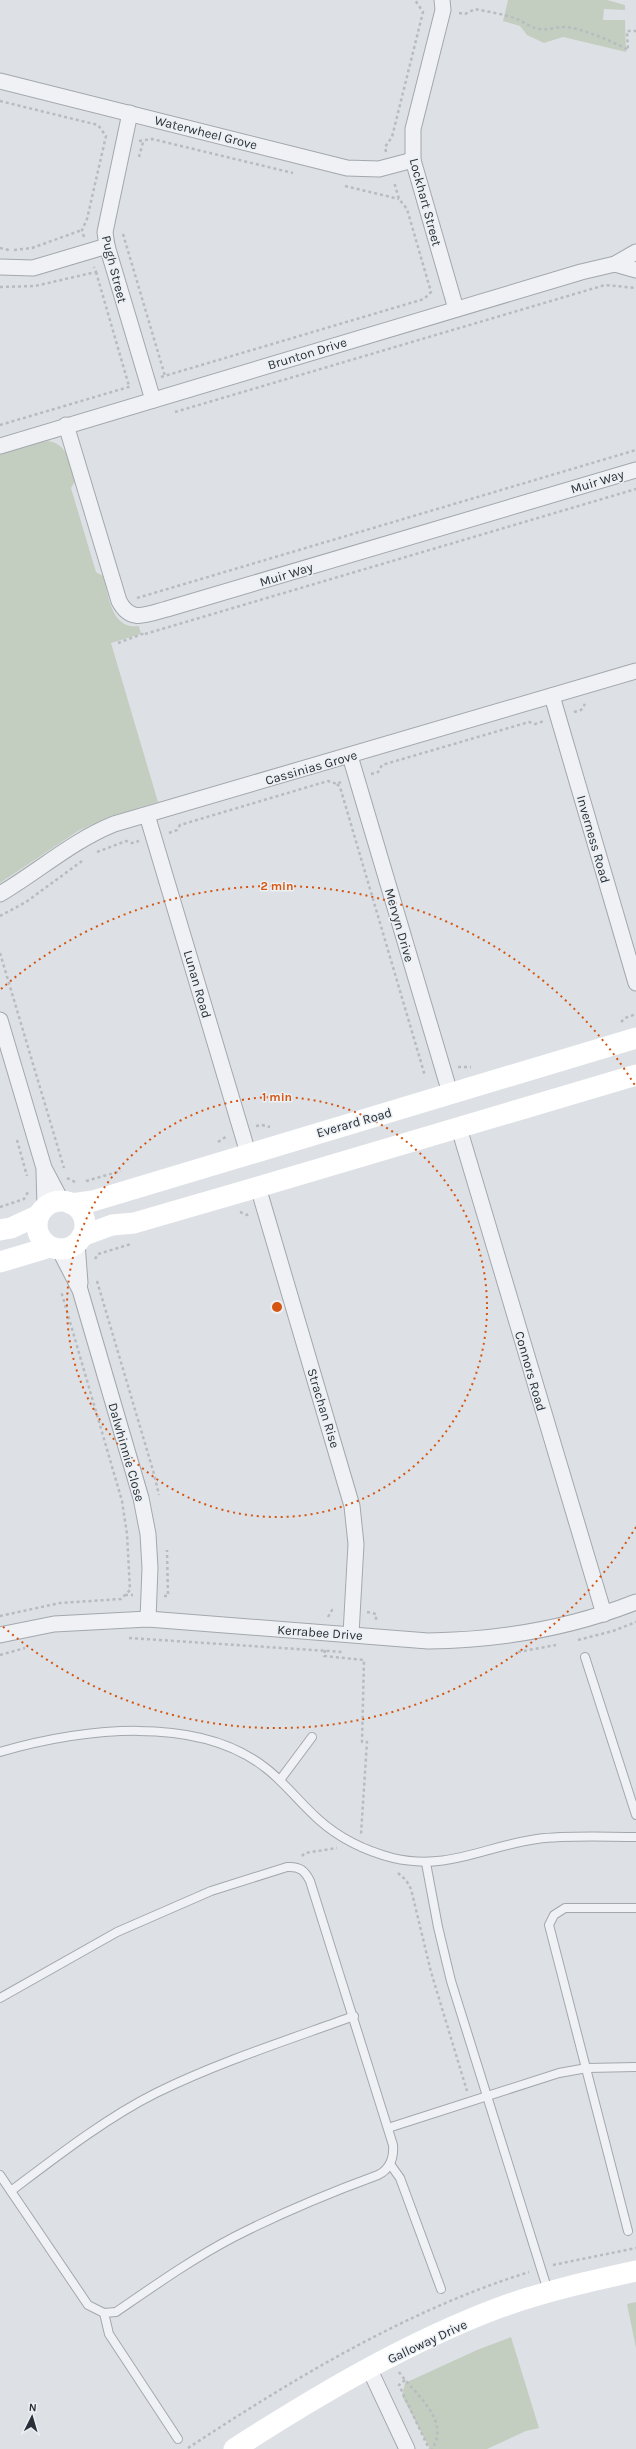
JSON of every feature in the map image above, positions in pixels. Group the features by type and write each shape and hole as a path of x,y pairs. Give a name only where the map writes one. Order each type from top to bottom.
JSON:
{"street":[{"name":"Lockhart Street","path":"443,5 413,129 413,160 456,309"},
{"name":"Waterwheel Grove","path":"0,81 347,168 365,170 391,166 413,160"},
{"name":"Pugh Street","path":"130,113 106,218 107,246 153,400"},
{"path":"0,267 33,268 107,246"},
{"name":"Brunton Drive","path":"0,446 581,272 615,264 636,252"},
{"name":"Brunton Drive","path":"615,264 636,270"},
{"name":"Muir Way","path":"66,425 119,602 128,614 135,616 167,609 636,470"},
{"name":"Cassinias Grove","path":"0,894 94,832 147,815 636,671"},
{"name":"Inverness Road","path":"552,696 636,983"},
{"name":"Mervyn Drive","path":"350,756 450,1093"},
{"name":"Lunan Road","path":"147,815 155,837 248,1153"},
{"path":"0,1020 44,1168 54,1207"},
{"name":"Everard Road","path":"0,1230 11,1228 54,1207 93,1201 248,1153 636,1038"},
{"path":"0,1262 67,1244 112,1225 134,1223 636,1075"},
{"path":"348,1124 358,1157"},
{"name":"Connors Road","path":"459,1128 604,1614"},
{"name":"Strachan Rise","path":"258,1187 352,1506 356,1544 350,1634"},
{"path":"54,1207 82,1214 85,1229 67,1244 44,1243 37,1230 54,1207"},
{"name":"Dalwhinnie Close","path":"67,1244 141,1498 148,1534 150,1568 148,1619"},
{"name":"Kerrabee Drive","path":"0,1636 54,1624 148,1619 428,1641 499,1638 553,1629 604,1614 636,1602"},
{"name":"Galloway Drive","path":"234,2449 369,2368 457,2325 501,2307 548,2292 636,2271"},
{"path":"369,2368 407,2449"}],"lane":[{"path":"585,1657 636,1814"},
{"path":"0,1752 28,1744 93,1734 164,1732 188,1734 232,1747 252,1758 280,1780 317,1818 333,1831 353,1843 388,1856 426,1863 476,1855 537,1839 636,1838"},
{"path":"280,1780 312,1737"},
{"path":"426,1863 442,1947 548,2292"},
{"path":"0,1998 117,1932 212,1891 262,1874 295,1866 304,1871 310,1881 354,2016 394,2152 390,2164 378,2175 318,2197 233,2238 191,2262 116,2312 104,2314 88,2305 0,2175"},
{"path":"628,2231 587,2068 549,1930 551,1920 559,1910 565,1908 636,1908"},
{"path":"11,2191 76,2142 156,2093 252,2053 354,2016"},
{"path":"388,2128 559,2073 587,2068 636,2067"},
{"path":"390,2164 400,2178 441,2289"},
{"path":"104,2314 109,2334 178,2439"}],"path":[{"path":"0,425 424,299 431,292 407,209 399,199 385,147 392,137 423,12 415,0"},
{"path":"418,3 443,5 465,14 475,9 518,20 528,26 540,29 565,27 575,29 591,36 612,40 628,50 627,31 636,31"},
{"path":"0,101 98,125 106,136 87,219 82,230 96,272 129,386"},
{"path":"102,130 142,142 152,139 298,174"},
{"path":"138,164 142,142"},
{"path":"337,184 399,199"},
{"path":"0,248 32,248 82,230"},
{"path":"122,231 166,376"},
{"path":"0,288 35,286 96,272"},
{"path":"173,413 605,285 636,288"},
{"path":"134,599 636,450"},
{"path":"145,634 636,489"},
{"path":"337,784 356,777 378,772 382,765 529,722 535,724 581,710 584,705 591,703"},
{"path":"94,853 126,841 132,843 155,837 177,830 180,824 328,781 337,784 340,787 425,1076 422,1082"},
{"path":"0,916 26,902 88,857"},
{"path":"0,953 66,1177 78,1184 122,1170"},
{"path":"618,1024 625,1018 636,1014"},
{"path":"425,1076 461,1066 478,1065"},
{"path":"212,1144 241,1130 262,1125 269,1127 277,1125"},
{"path":"15,1132 27,1178"},
{"path":"0,1207 24,1199 30,1188"},
{"path":"0,1616 60,1603 121,1599 130,1590 127,1534 122,1501 59,1285"},
{"path":"353,1843 359,1838 362,1825 366,1742 362,1742 364,1660 324,1656 328,1613 332,1610 376,1614 374,1636"},
{"path":"295,1866 305,1853 338,1848 344,1850"},
{"path":"392,1869 402,1875 411,1889 431,1972 470,2101"},
{"path":"429,2449 399,2385 405,2380 434,2416 436,2437 432,2449"}],"green space":[{"path":"508,0 607,0 625,5 625,10 604,9 603,20 625,20 626,52 563,37 544,43 527,35 520,26 503,21"},
{"path":"49,441 56,443 68,456 75,481 71,488 96,572 103,576 113,610 122,623 130,626 139,626 141,634 111,643 158,802 108,817 78,831 0,883 0,454 38,442"},
{"path":"636,2302 636,2348 627,2304"},
{"path":"511,2337 539,2428 526,2431 487,2449 430,2449 402,2396 405,2383 477,2350"}]}
